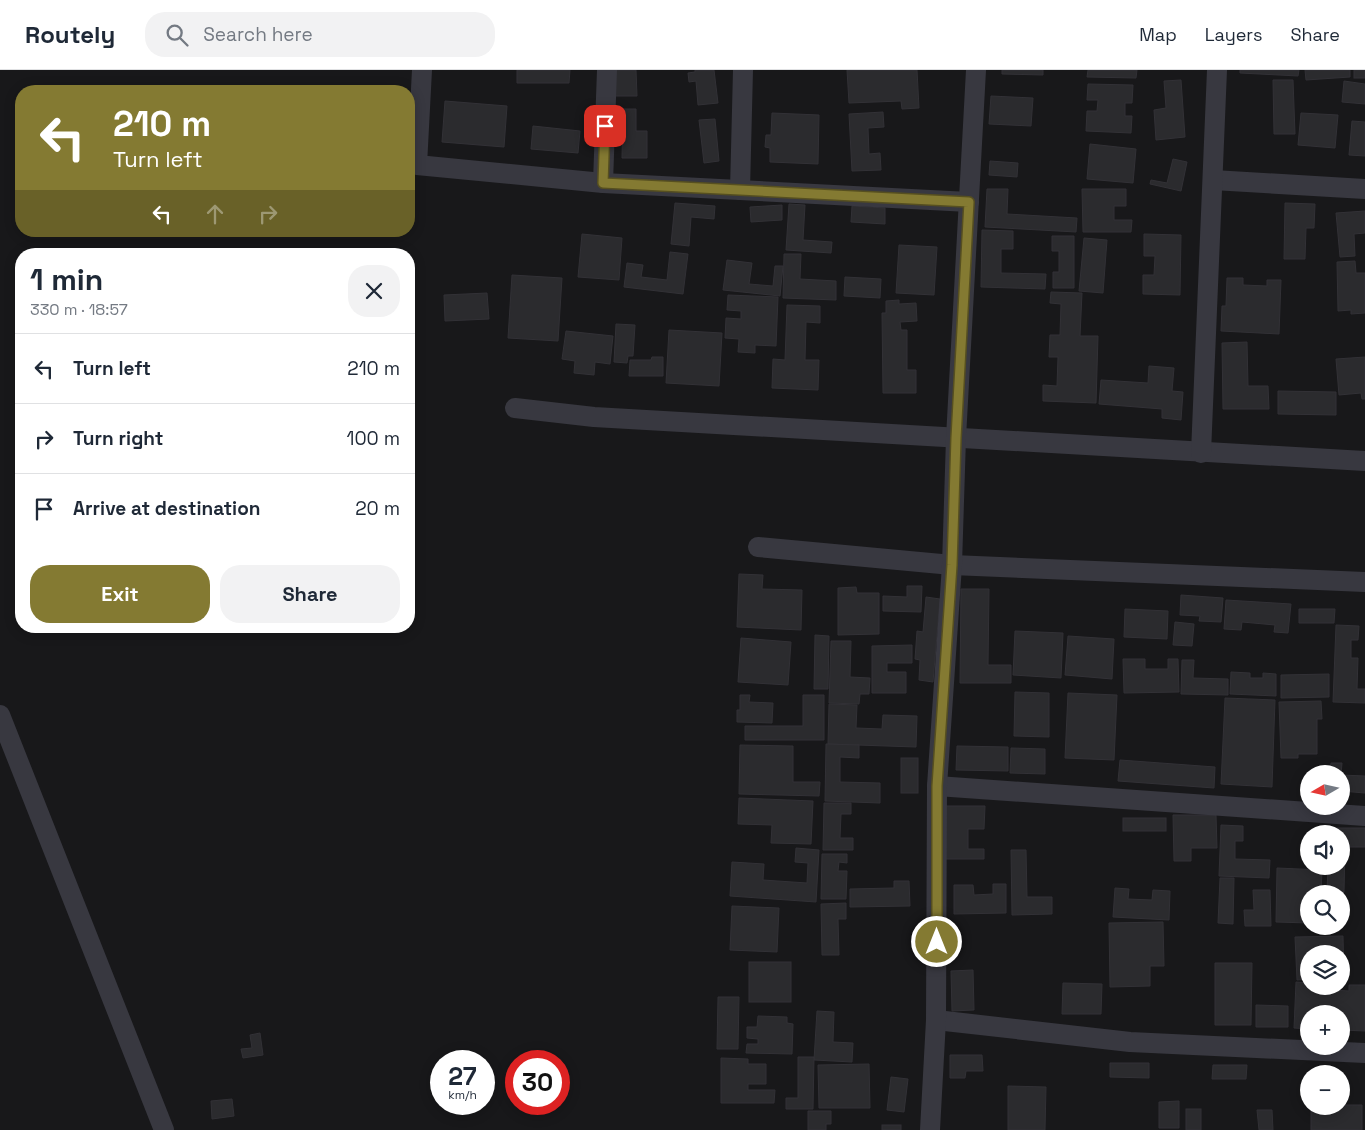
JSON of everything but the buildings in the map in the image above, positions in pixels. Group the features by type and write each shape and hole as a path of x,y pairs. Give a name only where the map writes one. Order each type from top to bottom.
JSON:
{"street":[{"path":"422,70 417,165 603,183 969,202"},
{"path":"603,183 607,70"},
{"path":"740,190 743,70"},
{"path":"930,1130 936,1020 937,786 952,565 956,438 976,70"},
{"path":"1201,453 1217,70"},
{"path":"1213,180 1365,189"},
{"path":"516,408 594,417 1365,461"},
{"path":"758,546 952,565 1365,582"},
{"path":"0,715 164,1130"},
{"path":"937,786 1365,816"},
{"path":"936,1020 1130,1042 1365,1053"}],"route":[{"path":"605,126 603,183 969,202 956,438 952,565 937,786 937,942"}]}
